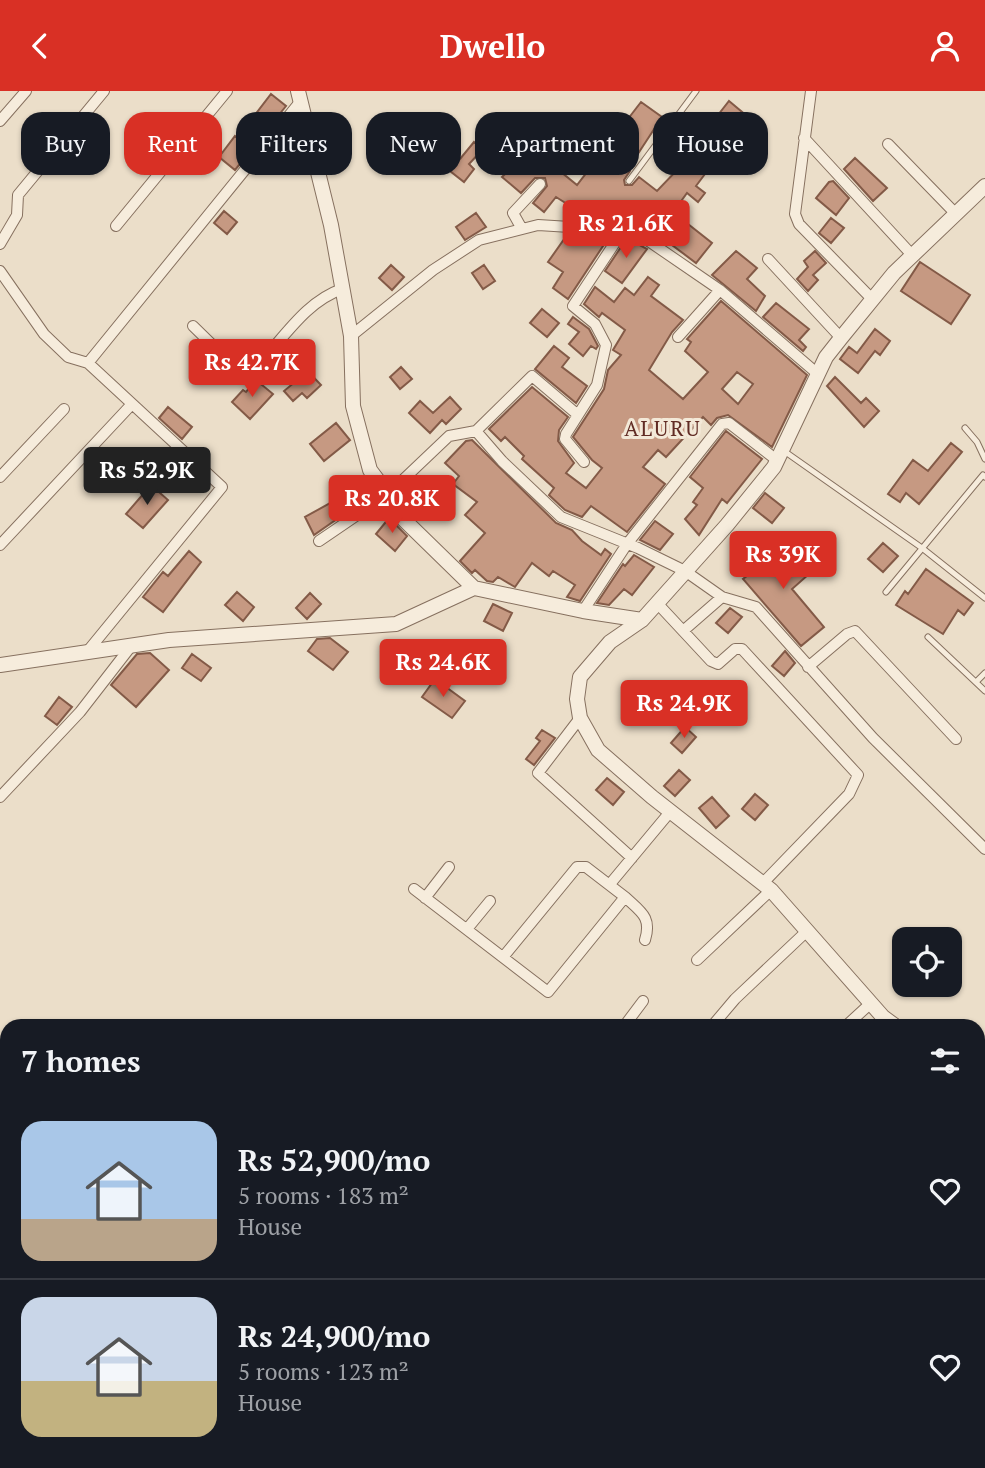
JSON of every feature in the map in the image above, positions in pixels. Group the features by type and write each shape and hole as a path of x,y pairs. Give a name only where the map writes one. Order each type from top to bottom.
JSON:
{"street":[{"path":"0,121 26,91"},
{"path":"0,244 17,215 18,195 104,91"},
{"path":"116,226 227,91"},
{"path":"811,91 795,213 799,224 872,299"},
{"path":"299,97 331,225 351,336 353,406 370,470 388,494 392,508 474,588 583,611 642,619"},
{"path":"88,363 299,97"},
{"path":"804,138 912,255"},
{"path":"888,144 956,214"},
{"path":"522,229 513,213 540,184"},
{"path":"888,1019 767,887 670,812 598,750 580,718 577,699 580,677 610,642 642,619 657,603 781,456 826,357 872,299 912,255 985,187"},
{"path":"351,336 433,270 479,240 538,225 624,229 634,231 720,290 819,375"},
{"path":"584,462 565,439 597,386 607,345 595,324 573,306 624,229"},
{"path":"768,259 841,338"},
{"path":"0,271 44,334 68,357 88,363 222,487 87,652"},
{"path":"193,326 240,372 250,373 286,331 318,302 342,289"},
{"path":"678,337 720,290"},
{"path":"319,541 388,494 449,436 476,431 532,376 578,415"},
{"path":"0,545 132,404"},
{"path":"0,477 64,409"},
{"path":"583,611 627,544 722,424 729,423 781,456"},
{"path":"476,431 502,461 561,517 685,571 722,597 756,607 873,738 985,849"},
{"path":"1,667 169,640 396,624 474,588"},
{"path":"683,631 722,597"},
{"path":"657,603 711,661 718,664 735,649 742,649 858,775 849,794 697,961"},
{"path":"808,667 847,634 855,631 956,739"},
{"path":"0,797 80,712 132,645"},
{"path":"580,718 538,773 632,858"},
{"path":"610,884 670,812"},
{"path":"425,898 449,867"},
{"path":"504,956 577,867 586,867 610,884 646,918 649,927 645,940"},
{"path":"414,890 548,992 625,897"},
{"path":"467,929 491,901"},
{"path":"718,1019 735,999 807,931"},
{"path":"630,1019 643,1001"},
{"path":"854,1019 871,1003"}],"lane":[{"path":"629,181 696,91"},
{"path":"965,428 977,442 985,459"},
{"path":"781,456 922,548 983,594"},
{"path":"886,592 984,475 985,466"},
{"path":"928,637 985,691"},
{"path":"976,682 984,675"}],"building":[{"path":"271,94 286,106 281,112 257,112"},
{"path":"729,101 742,112 720,112"},
{"path":"641,102 655,112 653,131 639,152 639,112 633,112"},
{"path":"236,137 235,170 222,159 222,153"},
{"path":"475,143 475,158 469,164 474,169 464,182 455,175 461,175 461,158"},
{"path":"855,158 887,188 873,201 844,169"},
{"path":"565,175 577,185 585,175 627,175 624,180 625,185 632,185 639,177 657,191 672,175 704,175 696,186 705,193 698,202 687,193 656,236 635,223 594,221 556,197 544,212 533,203 547,186 545,178 535,178 521,193 502,177"},
{"path":"833,181 849,198 836,215 816,198 829,182"},
{"path":"224,211 237,222 227,234 214,223"},
{"path":"476,213 486,227 465,240 456,227"},
{"path":"831,218 844,228 831,243 819,233"},
{"path":"688,224 712,243 696,263 672,245"},
{"path":"567,235 576,235 584,241 587,236 609,237 568,299 553,288 563,272 548,262"},
{"path":"627,238 647,249 622,283 605,271"},
{"path":"736,251 757,268 747,279 765,296 756,311 712,275"},
{"path":"815,251 826,263 813,275 818,280 808,291 797,279 808,267 804,261"},
{"path":"920,262 970,295 951,324 901,291"},
{"path":"391,265 404,277 392,290 379,278"},
{"path":"484,265 495,281 483,289 472,273"},
{"path":"648,277 659,285 651,296 683,320 672,332 649,370 683,399 708,372 685,351 691,342 687,339 721,301 807,375 772,447 728,415 717,418 711,425 703,417 666,457 658,450 643,467 665,484 627,532 591,506 582,517 565,510 549,495 554,488 522,459 524,456 505,437 501,441 489,429 532,387 568,417 559,430 558,441 574,463 566,473 586,488 602,468 573,437 604,389 608,370 621,355 613,350 625,330 602,313 599,317 584,304 595,287 614,302 625,288 634,295","holes":["737,372 753,384 738,404 722,389"]},
{"path":"776,303 809,329 799,340 806,347 803,351 763,317"},
{"path":"542,309 559,323 547,337 530,323"},
{"path":"573,317 589,329 598,346 596,349 591,346 583,356 569,344 579,332 568,324"},
{"path":"875,329 890,341 880,355 875,351 858,373 840,359 849,347 857,353"},
{"path":"288,343 304,357 299,362 321,385 307,398 302,393 293,401 284,391 301,377 277,355"},
{"path":"554,346 569,358 562,367 587,386 576,403 535,369"},
{"path":"401,367 412,379 400,389 390,377"},
{"path":"835,377 861,403 866,398 879,411 864,427 827,386"},
{"path":"256,380 273,394 250,419 232,402"},
{"path":"450,397 461,409 446,424 442,420 430,433 409,413 420,401 433,413"},
{"path":"168,407 192,427 182,439 159,418"},
{"path":"336,423 350,440 324,461 310,444"},
{"path":"726,431 762,459 727,503 722,499 699,535 685,519 697,505 693,502 703,488 690,477"},
{"path":"472,440 556,523 572,530 601,555 605,549 611,554 580,601 567,597 575,585 553,571 549,576 532,563 515,587 498,577 493,582 487,581 475,570 472,573 460,561 485,533 465,515 477,502 453,484 459,476 445,463 466,441"},
{"path":"951,443 962,452 919,504 906,493 900,502 888,494 913,460 928,471"},
{"path":"416,483 435,497 423,515 403,501"},
{"path":"151,485 168,500 143,528 126,514"},
{"path":"359,487 370,496 314,535 305,517"},
{"path":"765,493 784,508 772,523 753,508"},
{"path":"389,518 407,536 395,551 376,534"},
{"path":"655,521 673,534 660,550 640,540"},
{"path":"750,538 775,556 784,547 809,574 792,589 824,627 801,646 743,579 765,562 744,546"},
{"path":"883,543 898,556 883,572 868,559"},
{"path":"189,551 201,562 163,612 143,597 163,572 168,576"},
{"path":"634,555 654,567 632,595 624,589 609,605 597,603 623,564 625,566"},
{"path":"926,569 973,603 964,615 958,610 943,634 896,605 905,591 908,594"},
{"path":"237,592 254,607 243,621 225,605"},
{"path":"310,593 321,604 307,619 296,608"},
{"path":"493,604 512,613 503,631 484,621"},
{"path":"730,608 742,617 728,633 716,623"},
{"path":"330,638 348,652 333,670 308,651 317,639"},
{"path":"785,651 795,663 784,676 772,666"},
{"path":"150,653 169,670 136,707 111,685 137,654"},
{"path":"192,654 211,668 201,681 182,668"},
{"path":"435,679 465,701 452,718 422,697"},
{"path":"59,697 72,707 57,725 45,716"},
{"path":"685,727 696,737 682,753 671,743"},
{"path":"542,730 555,738 534,765 526,759 540,741 536,738"},
{"path":"679,770 690,780 675,796 664,786"},
{"path":"607,778 624,792 613,805 596,790"},
{"path":"755,794 768,805 755,820 742,809"},
{"path":"712,797 729,816 716,828 699,808"}],"district":[{"name":"ALURU","path":"663,429"}]}
